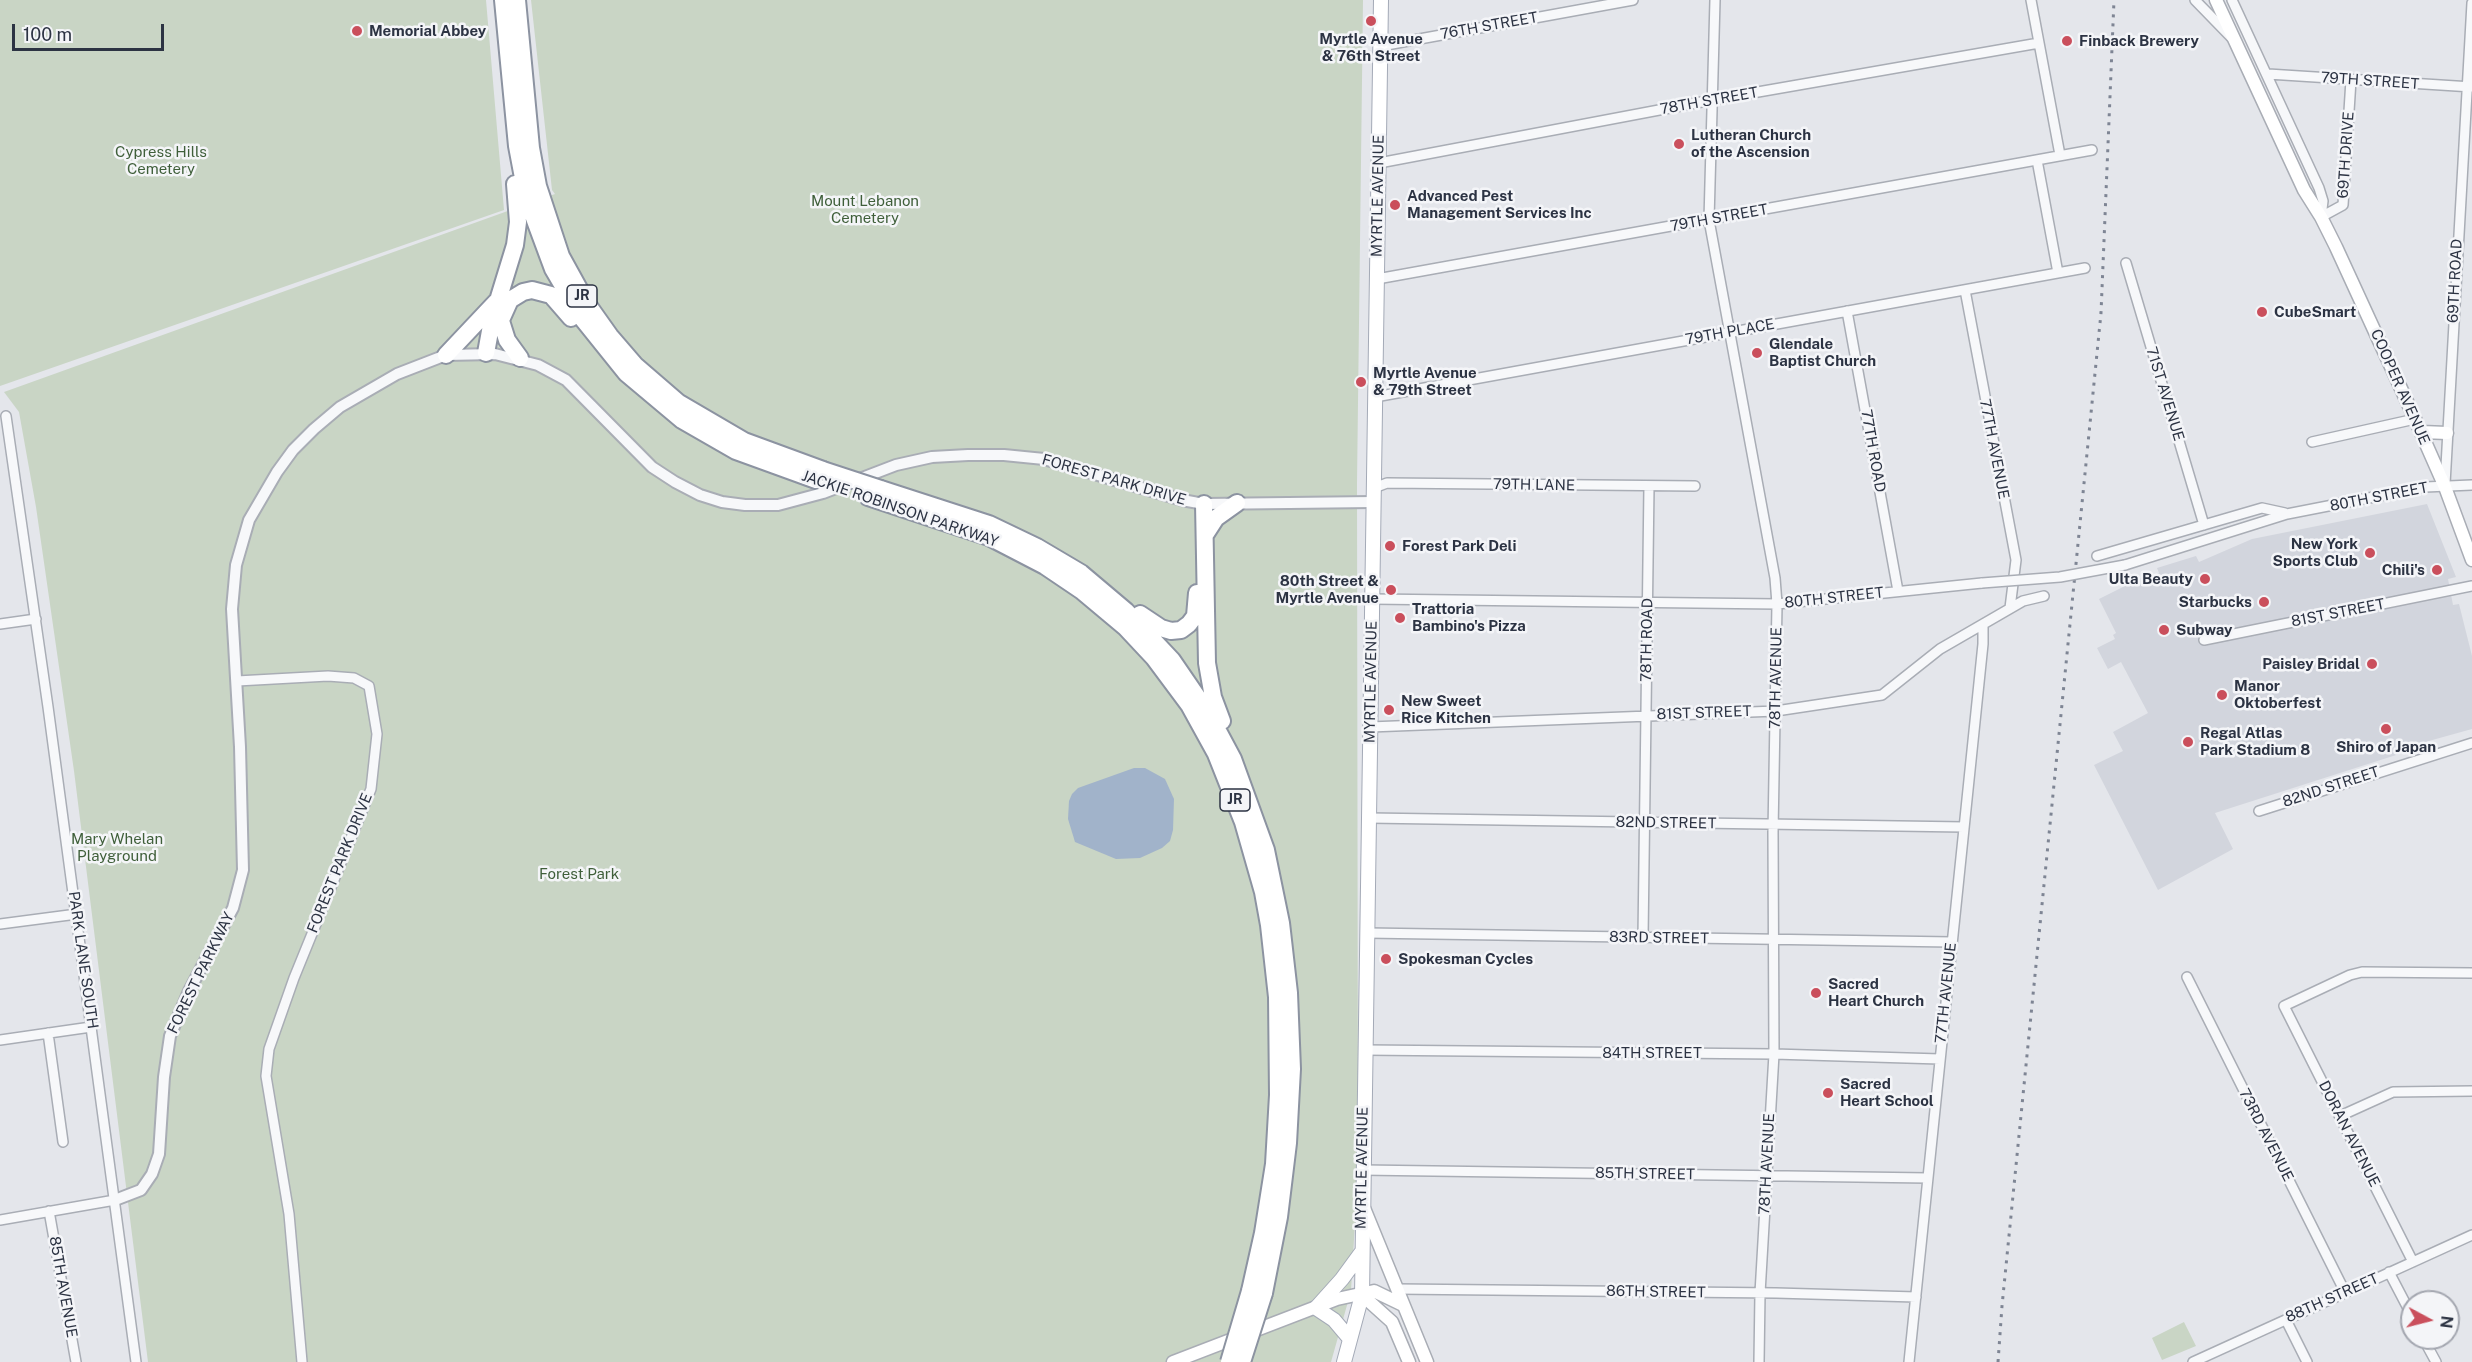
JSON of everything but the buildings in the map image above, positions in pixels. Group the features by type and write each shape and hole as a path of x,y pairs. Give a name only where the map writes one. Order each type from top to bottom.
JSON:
{"highway":[{"name":"JACKIE ROBINSON PARKWAY","path":"503,0 515,127 527,199 546,252 571,301 601,345 646,392 699,432 736,451 875,493 989,524 1037,547 1081,573 1126,610 1172,660 1209,714 1233,759 1255,814 1281,923 1289,993 1292,1069 1288,1143 1279,1217 1257,1292 1242,1362"},
{"name":"JACKIE ROBINSON PARKWAY","path":"518,0 531,148 537,186 561,256 588,305 635,365 679,403 744,441 819,475"},
{"path":"491,353 499,299 510,267 517,235 515,127"},
{"path":"491,353 507,304 514,297 528,290 542,291 555,299 575,323 601,345"},
{"path":"446,355 499,299"},
{"path":"501,321 507,340 520,358"},
{"name":"JACKIE ROBINSON PARKWAY","path":"875,493 998,541 1045,566 1082,591 1125,627 1154,658 1189,705 1216,754 1243,822 1263,892 1277,997 1278,1095 1274,1164 1263,1233 1257,1292 1229,1362"},
{"path":"1199,503 1205,535 1208,671 1213,697 1233,759"},
{"path":"1081,573 1119,595 1156,626 1171,631 1185,628 1194,616 1197,606 1199,503"},
{"path":"1205,535 1216,519 1237,503"}],"main road":[{"name":"MYRTLE AVENUE","path":"1344,1362 1362,1295 1362,1170 1381,0"},
{"name":"COOPER AVENUE","path":"2216,0 2304,189 2321,217 2421,432 2445,487 2472,560"},
{"path":"2421,432 2447,433"},
{"path":"1362,1203 1426,1362"},
{"path":"1316,1308 1361,1253"},
{"path":"1173,1362 1337,1299 1374,1291 1403,1305"},
{"path":"1362,1295 1392,1322 1409,1362"},
{"path":"1316,1308 1334,1320 1350,1339"}],"street":[{"name":"76TH STREET","path":"1381,46 1633,0"},
{"name":"78TH AVENUE","path":"1715,0 1709,220 1775,578 1777,604 1773,825 1774,1054 1760,1293 1759,1362"},
{"path":"2031,0 2060,155"},
{"name":"COOPER AVENUE","path":"2195,0 2237,44"},
{"name":"COOPER AVENUE","path":"2232,0 2319,188 2323,201 2321,217"},
{"name":"69TH ROAD","path":"2445,487 2472,3"},
{"name":"78TH STREET","path":"1379,163 1712,100 2039,43"},
{"name":"79TH STREET","path":"2268,74 2469,87"},
{"name":"69TH DRIVE","path":"2321,217 2343,205 2351,80"},
{"name":"79TH STREET","path":"1377,279 2092,150"},
{"path":"2037,160 2058,273"},
{"name":"71ST AVENUE","path":"2126,263 2204,525"},
{"name":"79TH PLACE","path":"1375,397 2085,268"},
{"name":"77TH AVENUE","path":"1965,290 2016,560 2010,608"},
{"name":"77TH ROAD","path":"1847,311 1898,591"},
{"name":"FOREST PARK DRIVE","path":"302,1362 289,1214 267,1085 269,1049 294,978 371,789 377,734 369,686 354,678 328,676 237,681 232,609 236,565 249,520 263,492 293,450 340,407 397,374 446,355 491,353 538,364 566,380 652,467 684,486 722,502 778,505 823,493 897,465 932,457 977,455 1044,459 1199,503 1373,495"},
{"name":"PARK LANE SOUTH","path":"6,416 36,619 136,1362"},
{"path":"2312,442 2415,419"},
{"name":"79TH LANE","path":"1373,495 1387,483 1695,486"},
{"name":"80TH STREET","path":"1372,599 1777,604 2060,577 2125,565 2287,514 2425,487 2472,485"},
{"name":"78TH ROAD","path":"1643,937 1649,486"},
{"name":"80TH STREET","path":"2097,556 2262,508 2287,514"},
{"name":"81ST STREET","path":"2204,640 2472,586"},
{"name":"81ST STREET","path":"1370,727 1776,711 1882,695 1940,650 2010,608 2044,596"},
{"path":"0,624 36,619"},
{"name":"77TH AVENUE","path":"1909,1362 1983,644 1983,624"},
{"name":"FOREST PARKWAY","path":"0,1220 115,1200 141,1190 152,1174 159,1154 164,1077 170,1036 189,991 233,908 243,870 244,828 237,681"},
{"name":"82ND STREET","path":"2259,811 2472,743"},
{"name":"82ND STREET","path":"1369,818 1964,827"},
{"path":"0,924 76,914"},
{"name":"83RD STREET","path":"1367,933 1952,942"},
{"name":"DORAN AVENUE","path":"2413,1262 2284,1006 2350,975 2362,972 2472,973"},
{"name":"73RD AVENUE","path":"2187,977 2345,1292"},
{"path":"0,1040 92,1027"},
{"path":"48,1033 63,1142"},
{"name":"84TH STREET","path":"1365,1050 1774,1054 1940,1059"},
{"path":"2340,1116 2393,1092 2472,1091"},
{"name":"85TH STREET","path":"1362,1170 1928,1178"},
{"name":"85TH AVENUE","path":"49,1211 76,1362"},
{"name":"88TH STREET","path":"2193,1362 2472,1235"},
{"path":"2389,1272 2400,1293"},
{"name":"86TH STREET","path":"1397,1289 1916,1297"},
{"path":"2286,1320 2307,1362"}],"shaded area":[{"path":"2427,504 2456,577 2448,579 2453,605 2459,604 2472,656 2472,729 2418,744 2418,748 2215,813 2233,849 2158,890 2094,765 2123,751 2113,732 2148,713 2121,662 2108,669 2097,648 2115,639 2113,635 2116,633 2099,599 2141,578 2143,580 2159,573 2157,568 2196,556 2199,562 2252,539"}],"green space":[{"name":"Cypress Hills Cemetery","path":"0,0 486,0 504,210 0,386"},
{"name":"Forest Park","path":"531,0 1363,0 1357,483 1358,1170 1351,1291 1331,1362 148,1362 74,771 36,507 19,412 4,392 555,194 552,190"},
{"path":"2184,1322 2196,1346 2162,1360 2152,1338"}],"water":[{"path":"1134,768 1145,768 1165,779 1174,799 1173,830 1170,841 1162,848 1140,858 1116,859 1075,842 1068,819 1069,801 1072,794 1078,788"}],"railway":[{"path":"1998,1362 2101,313 2114,0"}],"place":[{"name":"Myrtle Avenue & 76th Street","path":"1371,21"},
{"name":"Memorial Abbey","path":"357,31"},
{"name":"Finback Brewery","path":"2067,41"},
{"name":"Lutheran Church of the Ascension","path":"1679,144"},
{"name":"Advanced Pest Management Services Inc","path":"1395,205"},
{"name":"CubeSmart","path":"2262,312"},
{"name":"Glendale Baptist Church","path":"1757,353"},
{"name":"Myrtle Avenue & 79th Street","path":"1361,382"},
{"name":"Forest Park Deli","path":"1390,546"},
{"name":"New York Sports Club","path":"2370,553"},
{"name":"Chili's","path":"2437,570"},
{"name":"Ulta Beauty","path":"2205,579"},
{"name":"80th Street & Myrtle Avenue","path":"1391,590"},
{"name":"Starbucks","path":"2264,602"},
{"name":"Trattoria Bambino's Pizza","path":"1400,618"},
{"name":"Subway","path":"2164,630"},
{"name":"Paisley Bridal","path":"2372,664"},
{"name":"Manor Oktoberfest","path":"2222,695"},
{"name":"New Sweet Rice Kitchen","path":"1389,710"},
{"name":"Shiro of Japan","path":"2386,729"},
{"name":"Regal Atlas Park Stadium 8","path":"2188,742"},
{"name":"Spokesman Cycles","path":"1386,959"},
{"name":"Sacred Heart Church","path":"1816,993"},
{"name":"Sacred Heart School","path":"1828,1093"}],"park label":[{"name":"Mount Lebanon Cemetery","path":"865,210"},
{"name":"Mary Whelan Playground","path":"117,848"}]}
